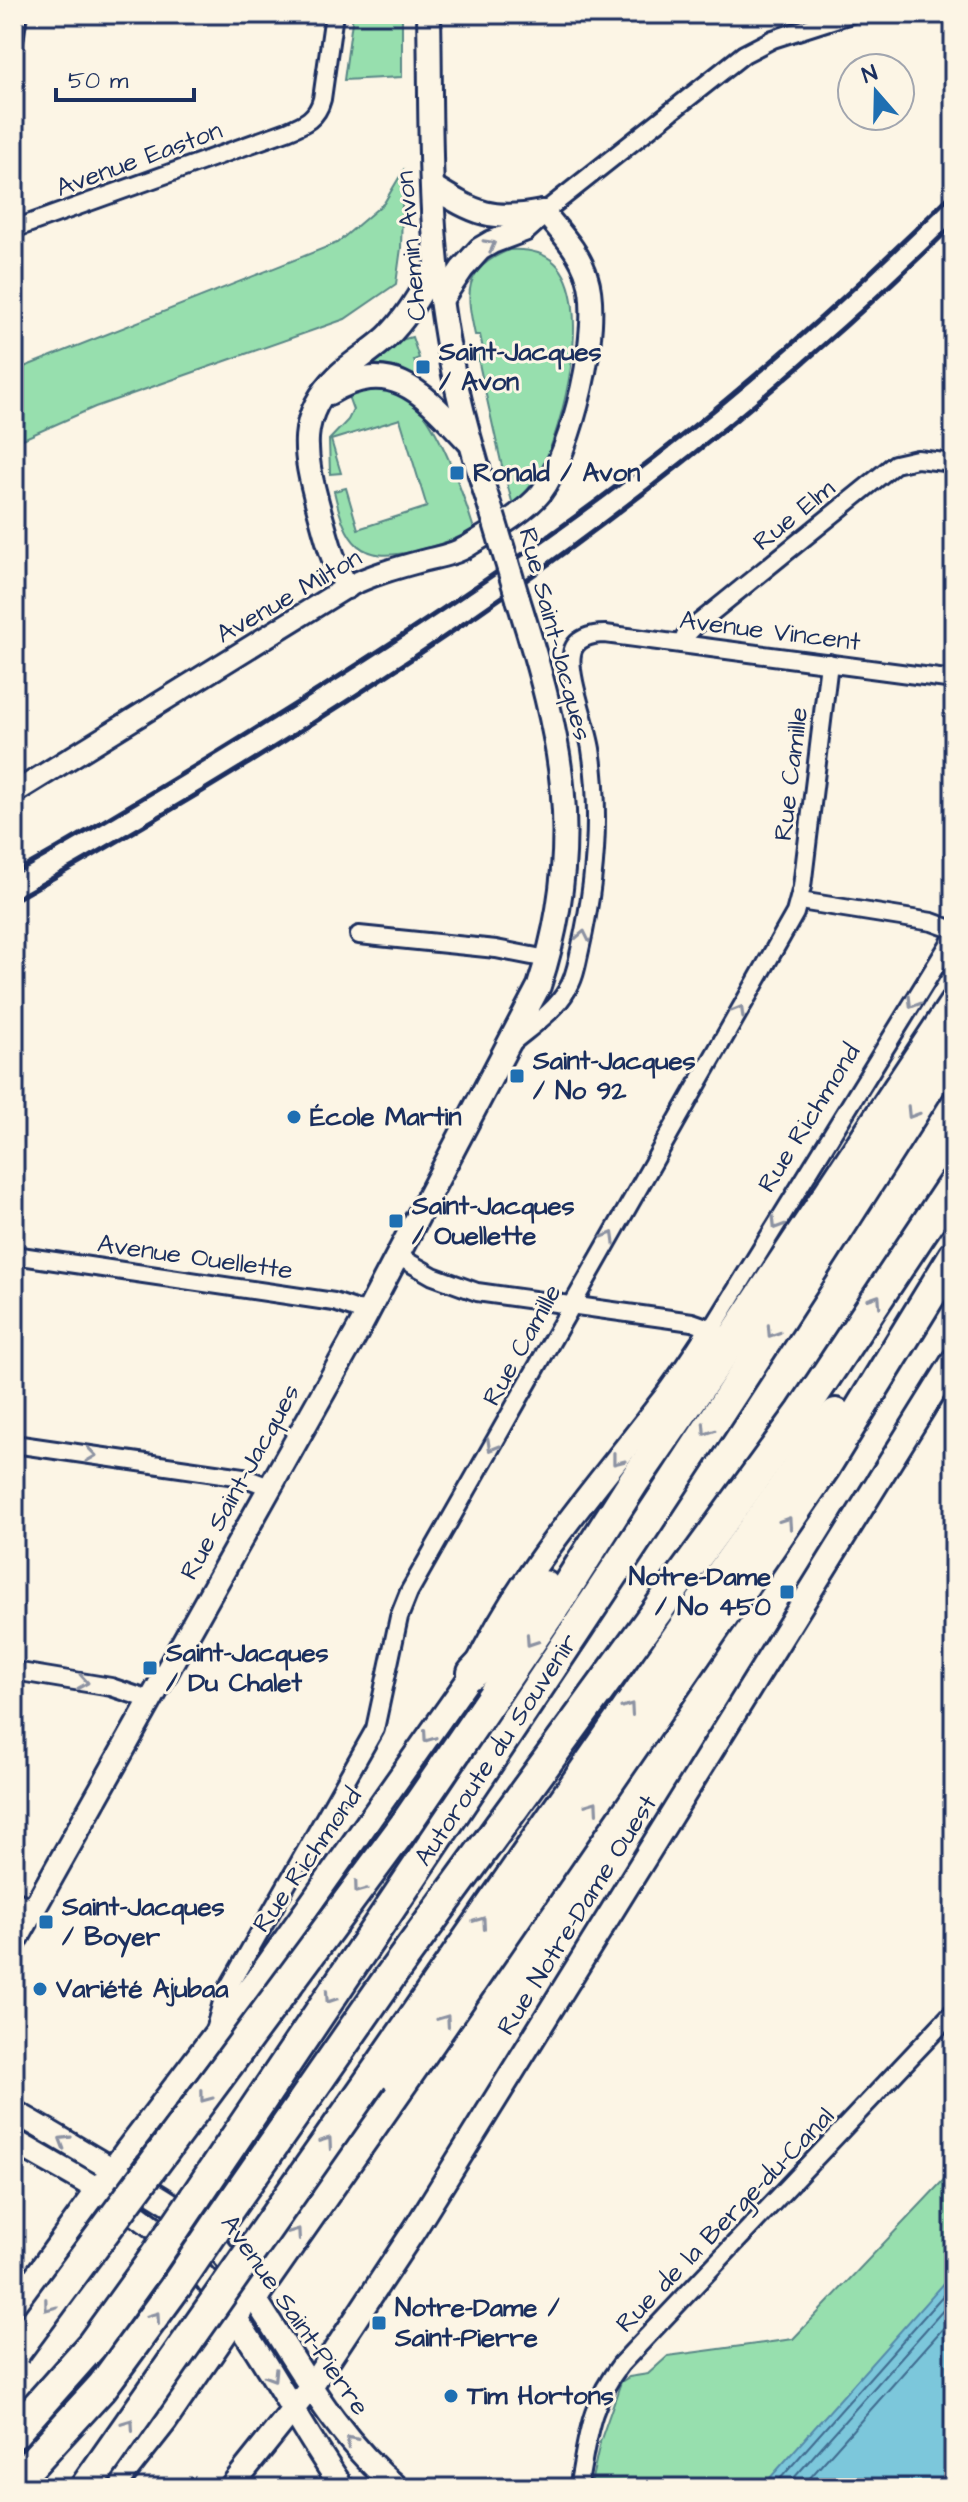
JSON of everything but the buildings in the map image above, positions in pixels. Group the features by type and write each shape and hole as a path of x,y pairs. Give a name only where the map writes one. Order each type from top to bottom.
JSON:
{"highway":[{"path":"14,2353 405,1825 558,1601 634,1481 741,1327 954,1005"},
{"name":"Autoroute du Souvenir","path":"14,2433 92,2345 151,2263 531,1697 823,1254 954,1047"},
{"name":"Autoroute du Souvenir","path":"14,2483 109,2379 389,1978 802,1412 954,1183"},
{"path":"85,2488 733,1557 954,1254"},
{"path":"243,2308 815,1481 954,1254"},
{"path":"473,1673 507,1637 559,1565 634,1481"}],"main road":[{"name":"Chemin Avon","path":"429,14 433,187 441,300 453,375 470,444 493,516"},
{"path":"433,187 481,213 516,217 544,212"},
{"path":"441,300 480,249 524,230 544,212"},
{"path":"347,587 334,561 305,453 306,430 319,402 341,374 397,326 437,266"},
{"path":"319,402 349,383 371,378 394,379 429,400 470,444"},
{"name":"Rue Saint-Jacques","path":"14,1944 24,1904 150,1700 367,1313 532,1002 547,959 556,925 563,874 563,784 553,719 493,516"},
{"name":"Rue Richmond","path":"14,2306 265,1968 473,1673 494,1627 543,1554 663,1401 712,1329"},
{"name":"Rue Notre-Dame Ouest","path":"230,2488 310,2388 459,2158 954,1359"},
{"name":"Avenue Saint-Pierre","path":"14,2112 169,2203 205,2233 293,2411 343,2488"},
{"name":"Avenue Saint-Pierre","path":"14,2141 142,2219 177,2248 196,2269 243,2308 349,2440 398,2488"},
{"path":"113,2488 165,2422 243,2308"}],"street":[{"path":"14,42 18,14"},
{"name":"Avenue Easton","path":"14,229 287,131 312,119 320,109 334,14"},
{"path":"544,212 744,54 773,39 851,14"},
{"name":"Avenue Milton","path":"14,793 347,587 380,573 461,550 529,505 547,484 564,446 588,353 592,315 589,284 583,265 544,212"},
{"name":"Rue Elm","path":"682,644 695,626 890,468 910,459 954,463"},
{"name":"Avenue Vincent","path":"581,639 597,634 613,635 954,680"},
{"name":"Rue Saint-Jacques","path":"510,1045 567,992 587,918 595,845 596,795 591,747 571,658 574,647 581,639"},
{"name":"Rue Camille","path":"212,2038 224,1995 375,1729 399,1617 406,1598 800,901 829,663"},
{"path":"800,901 932,922 954,930"},
{"path":"359,935 496,949 547,959"},
{"name":"Rue Richmond","path":"712,1329 954,936"},
{"name":"Avenue Ouellette","path":"14,1255 334,1302 367,1313"},
{"path":"396,1255 433,1276 464,1288 692,1322 712,1329"},
{"path":"14,1444 243,1477 269,1487"},
{"path":"14,1671 111,1687 150,1700"},
{"name":"Rue de la Berge-du-Canal","path":"578,2488 595,2404 621,2364 954,2011"}],"green space":[{"path":"353,14 402,14 402,77 344,80"},
{"path":"403,171 401,248 396,284 345,319 95,407 14,443 14,371 337,243 384,203"},
{"path":"509,250 533,252 555,263 567,281 573,306 574,334 565,397 549,452 534,480 513,505 476,350 483,349 480,335 475,335 469,295 475,274 483,265"},
{"path":"412,337 419,358 414,360 417,370 421,369 421,383 386,368 375,367 374,364 401,340"},
{"path":"378,387 402,393 426,416 446,454 474,529 445,542 396,554 367,551 350,536 334,491 346,488 358,529 427,507 400,419 331,440 341,473 330,474 329,440 353,410 348,396"},
{"path":"954,2169 954,2488 590,2488 600,2442 621,2382 629,2377 648,2374 668,2356 793,2339"}],"water":[{"path":"954,2271 954,2467 936,2488 761,2488"}],"railway":[{"path":"14,873 324,686 459,598 590,506 783,352 954,192"},
{"path":"14,900 265,753 507,594 624,508 738,418 848,323 954,224"}],"place":[{"name":"Saint-Jacques / Avon","path":"423,367"},
{"name":"Ronald / Avon","path":"457,473"},
{"name":"Saint-Jacques / No 92","path":"517,1076"},
{"name":"École Martin","path":"294,1117"},
{"name":"Saint-Jacques / Ouellette","path":"396,1221"},
{"name":"Notre-Dame / No 450","path":"787,1592"},
{"name":"Saint-Jacques / Du Chalet","path":"150,1668"},
{"name":"Saint-Jacques / Boyer","path":"46,1922"},
{"name":"Variété Ajubaa","path":"40,1989"},
{"name":"Notre-Dame / Saint-Pierre","path":"379,2323"},
{"name":"Tim Hortons","path":"451,2396"}]}
